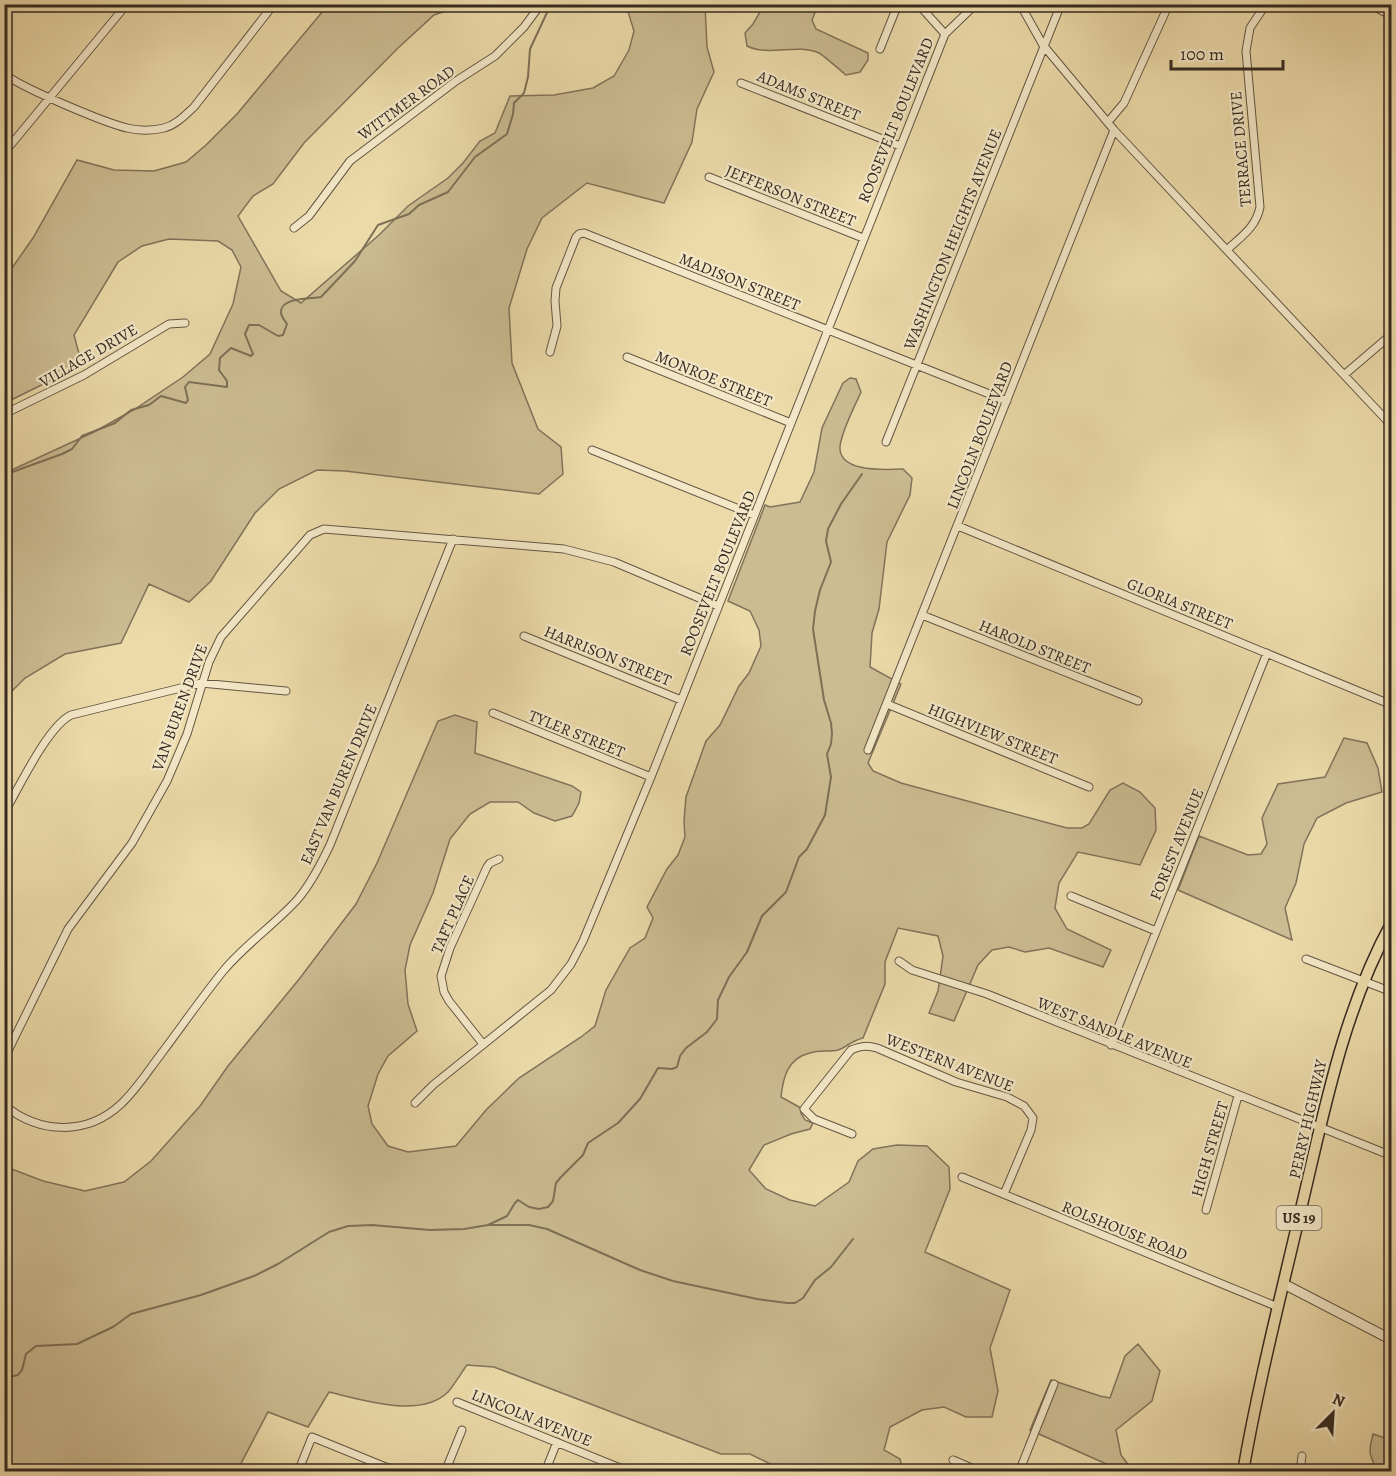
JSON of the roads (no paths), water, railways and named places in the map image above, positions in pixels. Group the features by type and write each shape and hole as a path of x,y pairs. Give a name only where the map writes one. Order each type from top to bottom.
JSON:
{"main road":[{"name":"PERRY HIGHWAY","path":"1243,1472 1278,1307 1341,1044 1363,981 1392,922"}],"street":[{"path":"4,12 8,4"},
{"path":"4,153 127,4"},
{"path":"4,73 21,85 127,128 145,130 163,128 180,120 194,107 274,4"},
{"name":"WITTMER ROAD","path":"294,228 309,216 350,161 456,81 495,56 524,27 541,4"},
{"path":"880,49 898,4"},
{"path":"918,4 945,34"},
{"name":"ROOSEVELT BOULEVARD","path":"415,1103 433,1085 551,990 570,964 588,931 945,34 976,4"},
{"path":"1020,4 1043,45 1114,130 1392,426"},
{"name":"WASHINGTON HEIGHTS AVENUE","path":"886,442 1061,4"},
{"path":"1108,122 1124,103 1169,4"},
{"name":"TERRACE DRIVE","path":"1228,249 1252,227 1260,207 1246,51 1250,28 1266,4"},
{"path":"1369,4 1392,16"},
{"name":"ADAMS STREET","path":"741,82 900,146"},
{"name":"LINCOLN BOULEVARD","path":"868,750 1114,130"},
{"name":"JEFFERSON STREET","path":"709,177 863,238"},
{"name":"MADISON STREET","path":"550,352 557,326 555,301 558,281 576,237 584,233 1007,401"},
{"name":"VILLAGE DRIVE","path":"4,414 84,375 170,324 185,323"},
{"path":"1344,375 1392,334"},
{"name":"MONROE STREET","path":"627,357 791,423"},
{"path":"592,450 754,515"},
{"name":"GLORIA STREET","path":"958,526 1392,705"},
{"name":"VAN BUREN DRIVE","path":"4,1059 69,929 126,852 155,803 181,750 201,683 212,653 221,637 298,546 316,531 336,530 453,539"},
{"path":"453,539 551,547 587,554 614,562 718,606"},
{"name":"EAST VAN BUREN DRIVE","path":"4,1105 33,1123 60,1128 90,1123 113,1111 136,1088 225,969 297,900 317,871 330,845 453,539"},
{"name":"HAROLD STREET","path":"922,615 1138,701"},
{"name":"HARRISON STREET","path":"524,636 681,700"},
{"name":"FOREST AVENUE","path":"1111,1045 1267,653"},
{"path":"4,813 51,734 64,718 201,683 286,691"},
{"name":"HIGHVIEW STREET","path":"887,704 1089,787"},
{"name":"TYLER STREET","path":"494,713 651,777"},
{"name":"TAFT PLACE","path":"483,1044 449,1001 444,992 441,976 450,948 487,867 499,859"},
{"path":"1071,896 1156,931"},
{"path":"1306,959 1392,993"},
{"name":"WEST SANDLE AVENUE","path":"900,961 912,970 987,994 1392,1156"},
{"name":"WESTERN AVENUE","path":"852,1134 814,1119 804,1109 851,1050 867,1045 956,1082 1000,1094 1024,1106 1034,1118 1004,1194"},
{"name":"HIGH STREET","path":"1206,1210 1238,1096"},
{"name":"ROLSHOUSE ROAD","path":"962,1177 1278,1307"},
{"path":"1284,1284 1392,1340"},
{"path":"1019,1472 1054,1384"},
{"name":"LINCOLN AVENUE","path":"458,1402 630,1472"},
{"path":"445,1472 462,1430"},
{"path":"298,1472 312,1437 398,1472"},
{"path":"545,1472 557,1442"},
{"path":"1300,1472 1302,1456"},
{"path":"953,1460 981,1472"}],"waterway":[{"path":"4,475 72,449 82,436 115,423 131,410 149,405 161,396 186,403 188,400 185,387 189,382 227,387 227,381 219,370 220,358 231,348 251,356 253,354 245,334 249,325 259,325 278,336 283,335 287,324 281,311 286,303 321,297 355,261 378,225 409,214 419,205 448,192 475,157 507,134 514,103 524,93 528,77 530,49 551,4"},
{"path":"4,1378 18,1375 22,1370 26,1354 36,1346 77,1344 113,1327 131,1314 201,1295 254,1276 329,1232 348,1226 372,1225 430,1230 464,1229 488,1225 507,1216 518,1200 529,1207 539,1209 548,1207 553,1201 556,1183 583,1155 588,1143 618,1123 640,1099 658,1068 677,1067 680,1056 686,1048 707,1032 717,1019 718,1000 729,977 747,952 762,916 786,892 799,857 807,849 825,815 831,777 827,754 832,734 824,700 813,629 820,590 831,562 826,541 828,529 841,504 862,474"},
{"path":"490,1225 529,1225 547,1229 640,1270 673,1281 787,1303 795,1303 803,1298 815,1280 831,1267 853,1239"}]}
